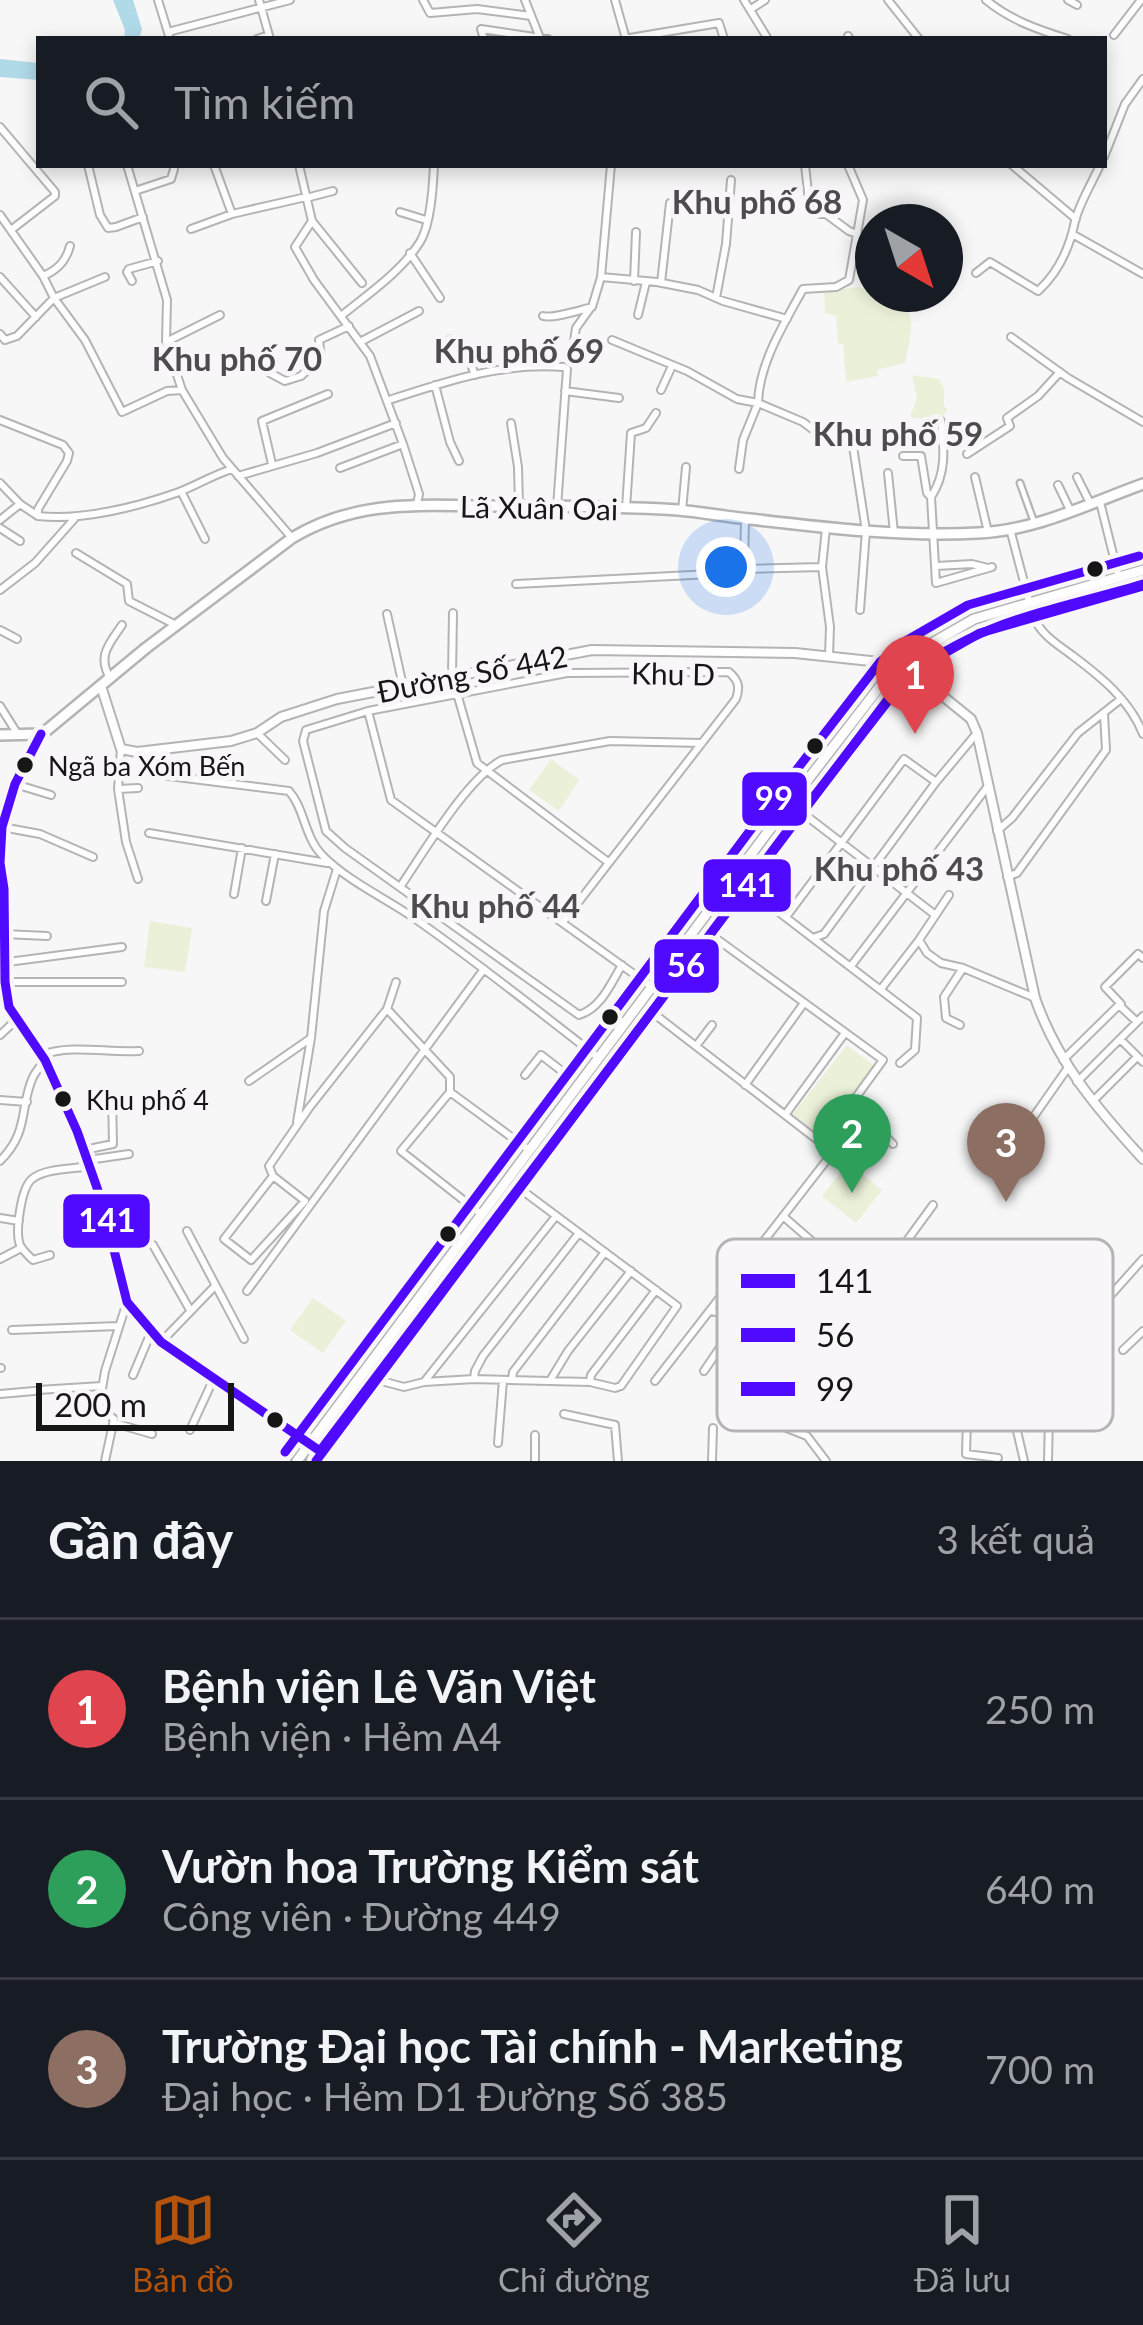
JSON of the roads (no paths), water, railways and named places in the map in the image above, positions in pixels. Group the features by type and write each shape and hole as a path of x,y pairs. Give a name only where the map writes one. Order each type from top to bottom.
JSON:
{"main road":[{"name":"Lã Xuân Oai","path":"41,734 292,538 333,518 365,510 417,504 626,508 866,531 988,532 1071,512 1143,484"},
{"path":"297,1461 314,1452 374,1379 896,687 912,671 969,635 1030,608 1143,570"},
{"path":"1119,578 1124,590"},
{"path":"314,1452 611,1040 899,664 964,623 1143,584"},
{"path":"899,664 912,671"},
{"path":"0,735 41,734"},
{"path":"790,803 802,812"},
{"path":"640,1003 651,1012"},
{"path":"611,1040 623,1049"},
{"path":"598,1058 610,1066"},
{"path":"508,1180 518,1188"}],"street":[{"path":"158,0 169,35 260,3 290,0"},
{"path":"423,0 430,13 477,9 531,16"},
{"path":"525,0 542,36"},
{"path":"615,0 624,36"},
{"path":"744,0 766,36"},
{"path":"751,9 765,0"},
{"path":"888,0 917,36"},
{"path":"986,0 1030,26 1059,36"},
{"path":"1068,0 1077,5"},
{"path":"1114,35 1141,0"},
{"path":"260,3 270,36"},
{"path":"670,35 719,23 723,36"},
{"path":"483,36 481,29 525,36"},
{"path":"1107,149 1125,104 1143,79"},
{"path":"0,127 55,192 11,230"},
{"path":"89,168 107,228 144,216"},
{"path":"128,168 158,261 167,300 166,342 182,390 235,473 292,538"},
{"path":"215,168 232,214"},
{"path":"300,168 312,221 362,283"},
{"path":"340,316 383,282 423,238 434,168"},
{"path":"574,341 576,328 592,308 601,277 611,168"},
{"path":"805,168 810,209 855,232"},
{"path":"849,168 863,204"},
{"path":"1016,168 1076,219"},
{"path":"976,273 990,262 1038,291 1074,235 1076,219 1099,168"},
{"path":"136,190 172,178 174,169"},
{"path":"716,298 731,180"},
{"path":"191,229 232,214 333,191"},
{"path":"661,283 670,203"},
{"path":"400,212 426,220"},
{"path":"0,215 85,340 122,412 167,391 182,390"},
{"path":"312,221 295,247 370,356 419,494 417,504"},
{"path":"634,281 636,232"},
{"path":"1074,235 1143,274"},
{"path":"44,276 67,259 70,246"},
{"path":"739,469 743,440 758,403 758,384 802,289 846,284 855,250"},
{"path":"410,253 440,298"},
{"path":"132,281 129,269 158,261"},
{"path":"0,277 36,316"},
{"path":"0,334 5,340 17,336 54,298 105,277"},
{"path":"601,277 698,290 787,319"},
{"path":"638,315 646,282"},
{"path":"543,316 592,308"},
{"path":"360,342 419,310"},
{"path":"166,342 220,315"},
{"path":"265,363 270,374 285,381 301,376 321,358 319,340 349,326"},
{"path":"1011,337 1143,422"},
{"path":"439,348 451,339 462,341 476,376"},
{"path":"612,340 736,399 803,422 824,437 852,440 866,531 860,610"},
{"path":"661,390 672,365"},
{"path":"389,400 506,367 564,367 557,508"},
{"path":"967,454 1010,426 1007,418 1060,372"},
{"path":"435,385 459,460"},
{"path":"566,391 619,398"},
{"path":"272,464 262,422 328,394"},
{"path":"626,508 631,433 646,428 656,413"},
{"path":"0,421 63,446 69,453 38,516"},
{"path":"936,566 990,568 936,584 932,497 943,462 940,422"},
{"path":"0,483 38,516 75,517 181,491 213,475 317,453 396,423"},
{"path":"512,423 519,506"},
{"path":"340,468 403,444"},
{"path":"903,456 921,455 927,493 932,497"},
{"path":"682,511 686,467"},
{"path":"888,473 894,532"},
{"path":"975,477 988,532"},
{"path":"1077,477 1095,503 1119,578"},
{"path":"1020,483 1034,522"},
{"path":"1058,485 1071,512"},
{"path":"181,491 205,539"},
{"path":"20,504 0,524 20,541"},
{"path":"0,590 35,562 75,517"},
{"path":"744,569 745,519"},
{"path":"826,528 822,567 829,655"},
{"path":"1010,529 1030,608 1042,633 1109,684 1143,734"},
{"path":"76,553 127,584 129,601 176,625"},
{"path":"516,584 822,567"},
{"path":"453,613 452,676 476,763 608,862"},
{"path":"387,614 403,686"},
{"path":"122,625 104,652 104,669 121,749 118,789 126,842 138,879"},
{"path":"0,630 17,639"},
{"name":"Đường Số 442","path":"121,749 137,752 231,741 257,733 280,717 338,699 592,650 829,655 899,664"},
{"path":"912,671 971,718 977,733 1035,998 1048,1035 1077,1082 1142,1154"},
{"name":"Khu D","path":"457,695 574,672 729,672 739,686 736,699 702,743"},
{"path":"457,695 310,727 303,741 326,831 579,1015 598,1005 622,965"},
{"path":"997,831 1078,733 1121,699"},
{"path":"0,706 17,733"},
{"path":"368,711 391,800 652,987"},
{"path":"1007,877 1018,873 1106,750 1104,714"},
{"path":"257,733 284,760"},
{"path":"813,938 824,934 977,733"},
{"path":"41,734 2,812 2,962 9,1007 43,1057 84,1150 128,1302 161,1342 314,1452"},
{"path":"400,887 487,770 502,760 595,742 702,743"},
{"path":"563,922 702,743"},
{"path":"153,750 161,775 289,791 317,850 334,866 414,918 598,1058"},
{"path":"786,917 904,759 936,782"},
{"path":"850,967 990,783"},
{"path":"15,784 51,795"},
{"path":"118,789 138,788"},
{"path":"802,812 934,914"},
{"path":"2,827 40,834 93,857"},
{"path":"149,833 334,866"},
{"path":"234,894 242,848"},
{"path":"266,901 275,854"},
{"path":"296,1126 334,866"},
{"path":"746,886 916,1018 915,1050 900,1063"},
{"path":"880,990 949,895"},
{"path":"710,934 883,1060 767,1239"},
{"path":"3,939 47,936"},
{"path":"919,940 941,963 1035,998"},
{"path":"2,962 122,947"},
{"path":"1077,1082 1141,1018 1105,987 1138,954 1143,958"},
{"path":"959,1025 946,1018 944,997 963,968"},
{"path":"247,1292 484,969"},
{"path":"5,982 122,982"},
{"path":"273,1176 224,1239 251,1260 305,1201 273,1176 269,1166 387,1009 396,982"},
{"path":"745,1084 804,1003"},
{"path":"1011,1149 1065,1065 1120,1004"},
{"path":"387,1009 450,1077 450,1091 401,1150 482,1214"},
{"path":"651,1012 828,1148"},
{"path":"0,1035 16,1020"},
{"path":"696,1047 712,1025"},
{"path":"785,1115 845,1033"},
{"path":"249,1081 311,1038"},
{"path":"1093,1101 1140,1059 1120,1039"},
{"path":"0,1161 17,1138 32,1078 43,1057 72,1048 139,1051"},
{"path":"525,1076 543,1052 567,1075"},
{"path":"450,1091 530,1150"},
{"path":"84,1150 113,1144 112,1096"},
{"path":"0,1100 27,1102"},
{"path":"828,1148 855,1113 862,1114 893,1144"},
{"path":"50,1256 33,1260 21,1249 19,1221 32,1179 129,1154"},
{"path":"374,1379 404,1387 474,1379 590,1382 618,1389 677,1306 518,1188"},
{"path":"908,1239 933,1205"},
{"path":"424,1382 556,1216"},
{"path":"784,1217 809,1239"},
{"path":"0,1218 19,1221"},
{"path":"187,1231 244,1339"},
{"path":"474,1379 483,1356 579,1233"},
{"path":"153,1245 190,1310"},
{"path":"0,1259 21,1249"},
{"path":"497,1443 507,1380 605,1252"},
{"path":"1113,1293 1143,1259"},
{"path":"551,1381 568,1351 631,1271"},
{"path":"161,1342 215,1286"},
{"path":"590,1382 656,1290"},
{"path":"105,1461 114,1419 99,1407 102,1386 128,1302"},
{"path":"655,1381 717,1303"},
{"path":"711,1311 717,1312"},
{"path":"11,1330 118,1326"},
{"path":"133,1376 152,1330"},
{"path":"1123,1350 1143,1331"},
{"path":"704,1371 717,1352"},
{"path":"190,1430 214,1378"},
{"path":"0,1394 102,1386"},
{"path":"564,1414 615,1425 618,1461"},
{"path":"114,1424 152,1434"},
{"path":"712,1428 712,1461"},
{"path":"794,1431 807,1436 826,1461"},
{"path":"1017,1431 1024,1461"},
{"path":"1048,1461 1049,1431"},
{"path":"535,1435 535,1461"},
{"path":"966,1456 998,1458"}],"water":[{"path":"113,0 133,0 142,29 140,36 124,36"},
{"path":"0,59 36,63 36,80 0,77"}],"place":[{"name":"Bệnh viện Lê Văn Việt","path":"915,734"},
{"name":"Ngã ba Xóm Bến","path":"25,765"},
{"name":"Khu phố 4","path":"63,1099"},
{"name":"Vườn hoa Trường Kiểm sát","path":"852,1193"},
{"name":"Trường Đại học Tài chính - Marketing","path":"1006,1202"}],"district":[{"name":"Khu phố 68","path":"757,201"},
{"name":"Khu phố 69","path":"519,350"},
{"name":"Khu phố 70","path":"237,358"},
{"name":"Khu phố 59","path":"898,433"},
{"name":"Khu phố 43","path":"899,868"},
{"name":"Khu phố 44","path":"495,905"}]}
